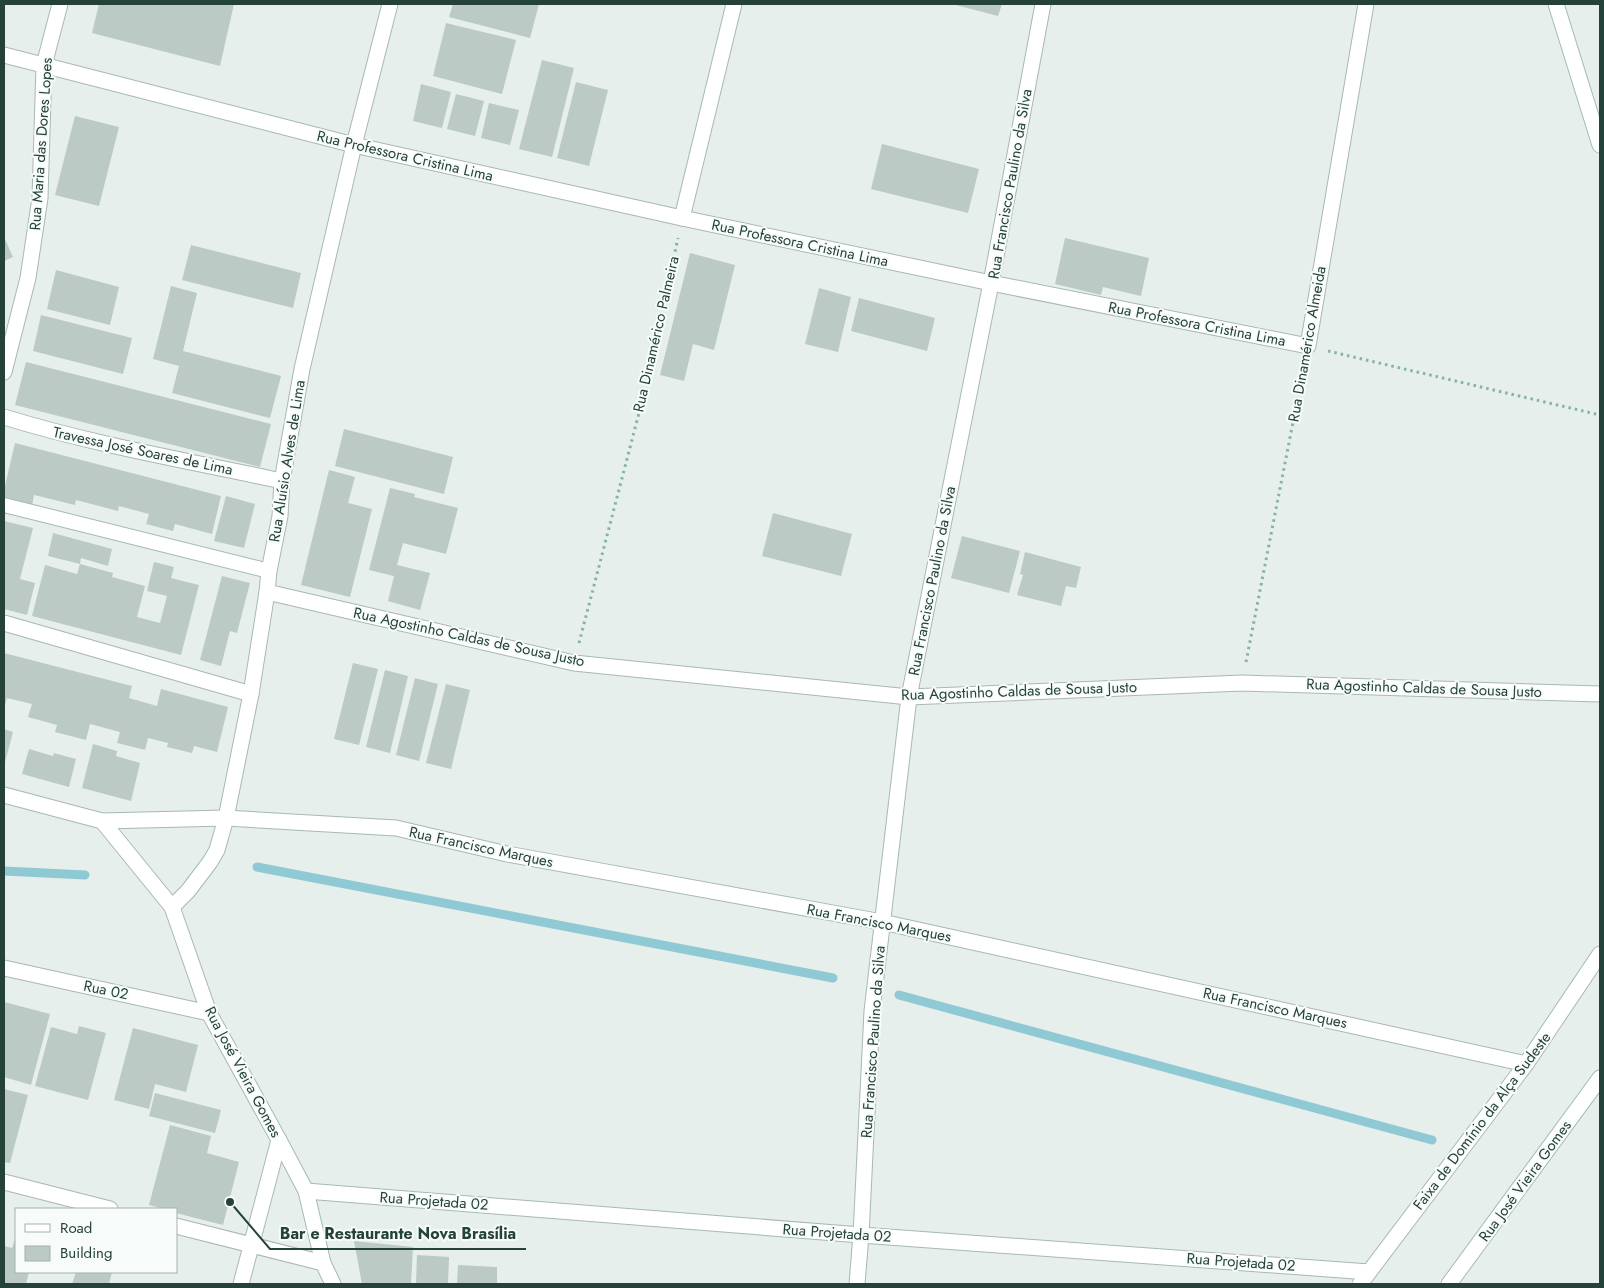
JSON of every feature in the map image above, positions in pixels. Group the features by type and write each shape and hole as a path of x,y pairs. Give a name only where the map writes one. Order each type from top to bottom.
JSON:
{"street":[{"name":"Rua Maria das Dores Lopes","path":"4,372 28,278 40,198 44,64 60,4"},
{"name":"Rua Aluísio Alves de Lima","path":"172,906 188,892 210,862 217,850 226,818 251,694 268,592 269,571 280,516 282,481 302,369 354,146 390,4"},
{"path":"682,218 734,4"},
{"name":"Rua Francisco Paulino da Silva","path":"857,1284 872,1011 909,697 991,283 1043,4"},
{"name":"Rua Dinamérico Almeida","path":"1308,346 1366,4"},
{"path":"1554,6 1600,145"},
{"name":"Rua Professora Cristina Lima","path":"4,55 354,146 991,283 1308,346"},
{"name":"Travessa José Soares de Lima","path":"4,417 38,428 94,441 282,481"},
{"name":"Rua Agostinho Caldas de Sousa Justo","path":"268,592 574,663 909,697 1242,683 1600,694"},
{"path":"4,623 251,694"},
{"name":"Rua Francisco Marques","path":"4,795 102,821 226,818 396,828 508,854 882,922 1526,1064"},
{"name":"Rua José Vieira Gomes","path":"102,821 172,906 209,1013 306,1191 323,1263 333,1284"},
{"name":"Faixa de Domínio da Alça Sudeste","path":"1360,1284 1526,1064 1600,954"},
{"name":"Rua 02","path":"4,968 209,1013"},
{"name":"Rua José Vieira Gomes","path":"1450,1284 1600,1078"},
{"path":"241,1284 279,1140"},
{"path":"4,1182 106,1208"},
{"name":"Rua Projetada 02","path":"306,1191 861,1235 1369,1272"},
{"path":"178,1227 323,1263"}],"lane":[{"path":"4,505 269,571"}],"path":[{"name":"Rua Dinamérico Palmeira","path":"574,663 645,390 682,218"},
{"path":"1308,346 1600,415"},
{"name":"Rua Dinamérico Almeida","path":"1242,683 1308,346"}],"building":[{"path":"99,4 234,4 220,66 92,33"},
{"path":"453,4 539,4 530,38 449,17"},
{"path":"952,4 1002,4 998,16"},
{"path":"446,23 516,40 502,94 433,76"},
{"path":"542,60 574,68 552,157 519,149"},
{"path":"576,82 608,90 589,166 557,158"},
{"path":"421,84 451,92 442,128 413,121"},
{"path":"456,94 484,101 475,136 447,129"},
{"path":"489,103 519,110 510,145 481,138"},
{"path":"75,116 119,127 99,206 55,195"},
{"path":"882,144 979,169 968,213 871,189"},
{"path":"4,237 13,257 4,261"},
{"path":"1065,238 1149,258 1141,296 1103,287 1101,295 1055,284"},
{"path":"191,245 301,273 293,308 182,280"},
{"path":"690,253 735,265 714,350 693,344 684,381 660,375"},
{"path":"56,270 119,287 110,325 47,309"},
{"path":"171,286 197,293 183,351 281,376 270,418 172,393 179,366 153,359"},
{"path":"819,288 851,297 838,352 805,344"},
{"path":"859,298 935,318 927,351 851,331"},
{"path":"41,315 132,338 123,374 33,351"},
{"path":"26,362 271,424 260,467 15,405"},
{"path":"344,429 453,457 444,494 335,466"},
{"path":"15,443 221,496 212,534 175,524 173,531 146,524 149,514 119,506 118,511 76,500 75,505 34,495 31,511 4,503 4,490"},
{"path":"329,470 355,477 348,503 372,509 350,597 301,585"},
{"path":"390,488 415,494 414,497 458,508 446,554 403,543 397,565 430,573 420,610 388,601 394,576 369,570"},
{"path":"226,496 255,504 244,548 214,541"},
{"path":"773,513 852,534 841,576 762,556"},
{"path":"4,521 33,528 20,579 35,583 27,615 4,609"},
{"path":"53,533 112,549 108,566 81,558 80,564 48,556"},
{"path":"962,536 1020,551 1009,593 951,578"},
{"path":"1025,552 1081,567 1076,588 1066,586 1061,606 1017,595 1023,575 1020,574"},
{"path":"154,562 174,567 171,578 199,585 181,655 32,616 45,565 77,574 80,564 113,573 112,577 145,586 137,617 160,623 167,596 147,591"},
{"path":"222,576 250,583 237,633 230,631 221,666 200,660"},
{"path":"4,653 132,686 129,698 157,706 161,689 228,707 217,752 194,746 192,753 167,747 168,743 148,738 145,750 117,743 120,732 90,724 86,740 55,732 57,725 28,717 32,704 7,698 4,708"},
{"path":"353,663 378,669 359,745 334,739"},
{"path":"385,670 408,676 390,753 366,747"},
{"path":"415,678 438,684 419,761 396,755"},
{"path":"446,684 470,690 451,769 426,763"},
{"path":"4,729 13,732 4,766"},
{"path":"93,744 117,751 116,756 140,763 131,801 82,788"},
{"path":"29,749 53,756 54,753 76,759 69,787 22,774"},
{"path":"4,1002 50,1014 31,1085 4,1077"},
{"path":"79,1026 106,1033 88,1100 35,1086 51,1027 77,1034"},
{"path":"133,1028 198,1045 186,1092 155,1084 149,1109 114,1100"},
{"path":"4,1089 28,1095 10,1163 4,1162"},
{"path":"155,1093 221,1110 215,1133 149,1116"},
{"path":"170,1125 211,1136 207,1153 239,1162 223,1225 178,1214 178,1208 160,1208 149,1205"},
{"path":"15,1239 15,1273 29,1273 26,1284 4,1284 4,1246 12,1248"},
{"path":"354,1241 413,1247 411,1284 362,1284"},
{"path":"417,1255 449,1257 448,1284 416,1284"},
{"path":"458,1265 497,1267 497,1284 457,1284"},
{"path":"76,1273 112,1273 109,1284 72,1284"}],"waterway":[{"path":"257,867 833,978"},
{"path":"4,871 85,875"},
{"path":"899,995 1432,1140"}],"place":[{"name":"Bar e Restaurante Nova Brasília","path":"230,1202"}]}
